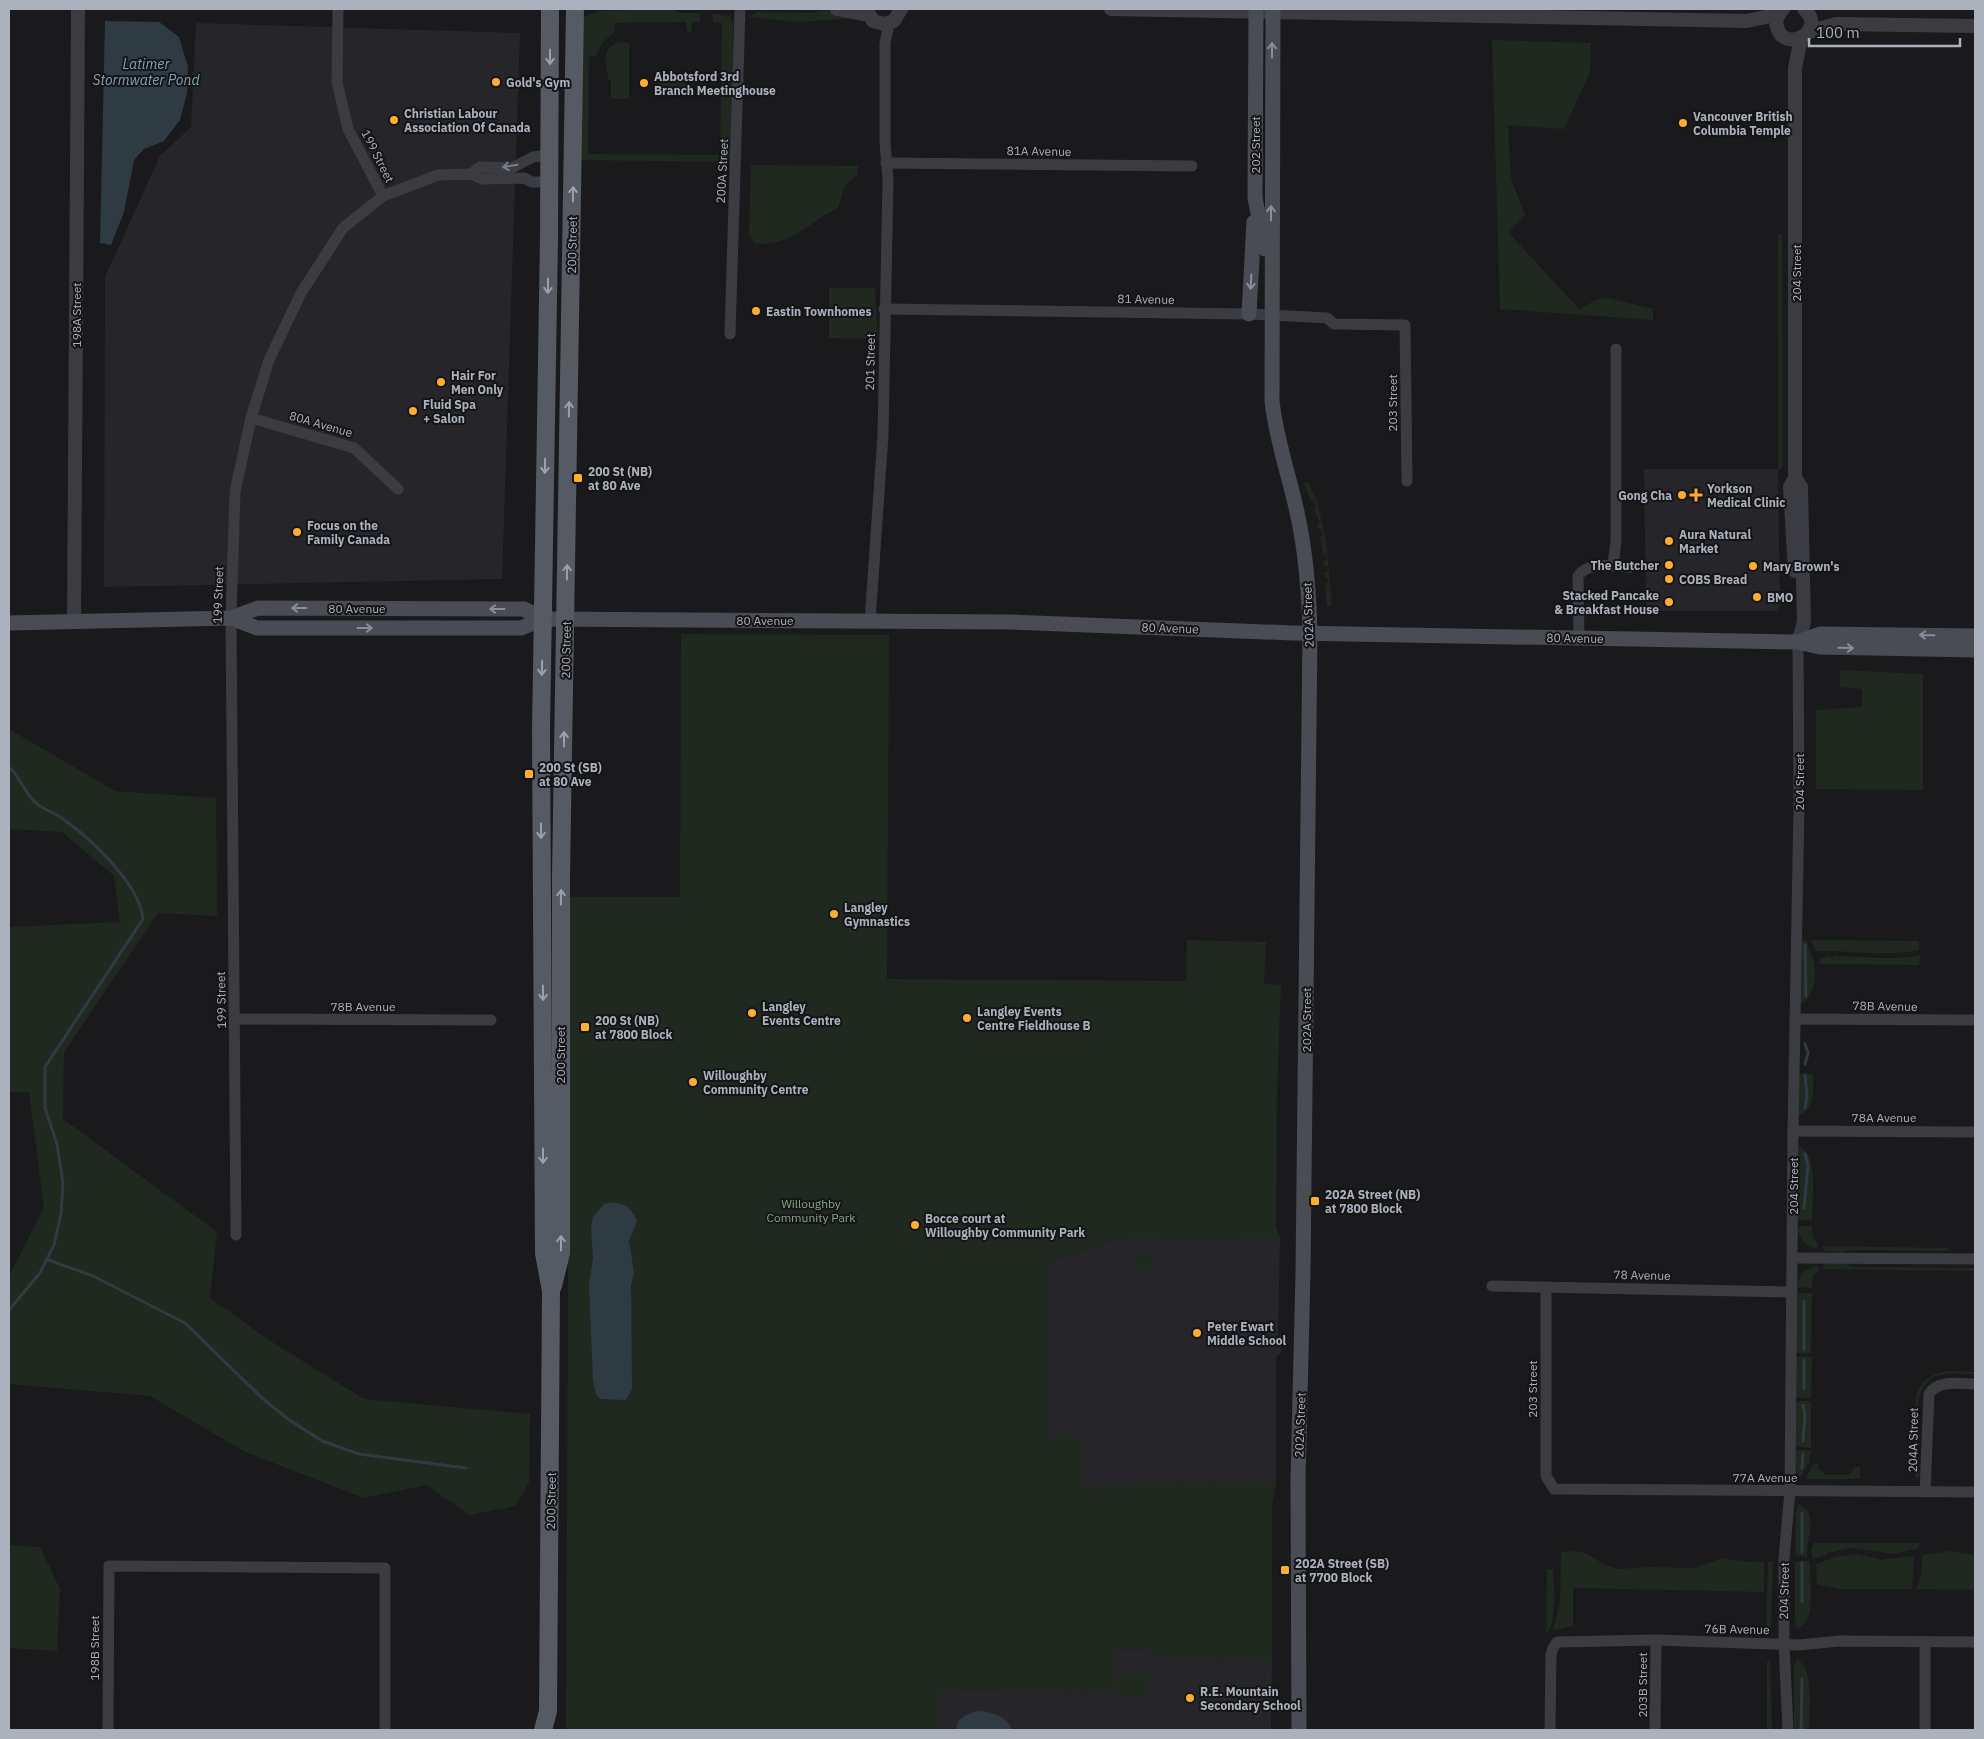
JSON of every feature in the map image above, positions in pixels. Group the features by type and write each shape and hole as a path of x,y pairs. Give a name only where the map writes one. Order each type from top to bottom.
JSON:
{"main road":[{"name":"200 Street","path":"543,1730 548,1710 551,1291 544,1253 541,740 550,9"},
{"name":"200 Street","path":"551,1291 560,1253 561,901 576,9"},
{"name":"202 Street","path":"1256,10 1255,198 1271,279"},
{"name":"202 Street","path":"1272,314 1273,10"},
{"path":"1249,314 1255,198"},
{"name":"202A Street","path":"1272,314 1274,420 1298,515 1306,560 1310,633 1303,1272 1298,1479 1299,1730"},
{"name":"80 Avenue","path":"9,623 231,618 258,608 524,609 543,619 566,620 1070,624 1310,633 1798,642 1820,647 1975,650"},
{"name":"80 Avenue","path":"1798,642 1820,634 1975,636"},
{"name":"200 Street","path":"548,1710 554,1730"}],"street":[{"name":"198A Street","path":"74,622 78,9"},
{"name":"199 Street","path":"236,1235 236,1019 231,618 236,492 251,418 269,360 301,293 344,228 383,196 348,129 338,82 338,9"},
{"name":"200A Street","path":"730,334 740,9"},
{"path":"838,9 875,18 904,10"},
{"path":"1111,9 1419,11 1747,21 1794,35 1836,24 1975,26"},
{"path":"1747,21 1781,11"},
{"path":"1781,11 1776,21 1794,35"},
{"path":"1794,35 1810,27 1807,12"},
{"path":"1807,12 1836,24"},
{"name":"201 Street","path":"870,621 883,435 888,180 886,163 885,43 875,18"},
{"name":"204 Street","path":"1788,1730 1784,1644 1784,1559 1790,1491 1793,1130 1799,805 1798,642 1804,622 1804,553 1801,487 1795,478 1794,35"},
{"path":"472,174 480,167 512,168 533,157 549,155"},
{"name":"81A Avenue","path":"886,163 1192,166"},
{"path":"383,196 438,175 472,174 482,179 524,178 532,182 549,182"},
{"name":"81 Avenue","path":"884,309 1272,314 1283,317 1327,318 1334,324 1405,325"},
{"name":"203 Street","path":"1405,325 1407,481"},
{"path":"1613,566 1616,540 1616,349"},
{"name":"80A Avenue","path":"251,418 354,448 398,489"},
{"path":"1579,639 1578,576 1582,570 1595,566 1631,566"},
{"name":"78B Avenue","path":"236,1019 491,1020"},
{"name":"78B Avenue","path":"1795,1019 1975,1020"},
{"name":"78A Avenue","path":"1793,1130 1975,1132"},
{"path":"1792,1258 1975,1259"},
{"name":"78 Avenue","path":"1492,1286 1792,1292"},
{"name":"203 Street","path":"1546,1287 1546,1476 1554,1489"},
{"name":"204A Street","path":"1926,1492 1928,1400 1932,1389 1942,1385 1975,1384"},
{"name":"77A Avenue","path":"1554,1489 1975,1492"},
{"name":"198B Street","path":"108,1730 109,1566 385,1568 385,1730"},
{"name":"76B Avenue","path":"1550,1730 1551,1655 1557,1642 1656,1640 1804,1645 1839,1641 1975,1642"},
{"name":"203B Street","path":"1656,1640 1656,1730"},
{"path":"1924,1730 1925,1642"}],"shaded area":[{"path":"196,23 520,33 502,579 104,587 105,277 160,156 191,127"},
{"path":"1644,469 1778,469 1780,606 1776,611 1646,611"},
{"path":"1128,1236 1280,1237 1278,1338 1281,1341 1281,1353 1276,1357 1276,1484 1081,1485 1046,1436 1047,1262"},
{"path":"1115,1649 1149,1650 1168,1659 1272,1660 1271,1730 939,1730 938,1690 1114,1692"}],"green space":[{"path":"672,9 680,13 699,13 701,22 692,23 691,32 687,31 686,22 615,23 614,32 602,43 596,56 589,57 588,154 720,155 722,23 713,22 713,14 729,16 733,23 731,162 579,160 583,17 601,11"},
{"path":"822,10 847,13 846,19 794,22 748,17 757,12 813,13"},
{"path":"1492,40 1591,43 1590,72 1564,129 1508,125 1511,179 1525,215 1508,232 1580,310 1595,300 1608,298 1653,309 1653,320 1500,309"},
{"path":"620,42 629,43 629,96 626,99 613,99 611,97 611,80 609,80 606,57 609,48"},
{"path":"658,75 688,75 687,93 658,93"},
{"path":"751,165 858,166 858,174 844,187 838,208 789,238 767,244 754,243 749,233"},
{"path":"1778,234 1782,234 1783,467 1778,471"},
{"path":"829,288 875,288 878,339 829,338"},
{"path":"1308,482 1317,502 1326,541 1332,604 1327,607 1325,583 1328,583 1328,578 1325,578 1324,572 1328,572 1327,565 1324,565 1323,561 1327,560 1326,553 1323,553 1320,537 1323,536 1322,529 1318,529 1317,523 1320,522 1313,508 1316,507 1314,500 1311,501 1304,483"},
{"name":"Willoughby Community Park","path":"681,634 889,635 887,979 1186,981 1187,940 1266,942 1264,984 1281,985 1277,1093 1276,1227 1280,1237 1128,1236 1047,1262 1046,1436 1082,1436 1082,1485 1276,1484 1272,1504 1272,1660 1167,1659 1149,1650 1115,1649 1115,1692 939,1690 939,1730 566,1730 570,897 680,897"},
{"path":"1840,670 1923,674 1923,790 1816,789 1816,710 1862,707 1862,689 1840,687"},
{"path":"9,729 115,791 216,798 217,916 158,913 64,1052 63,1119 217,1232 210,1298 272,1342 364,1399 530,1414 529,1483 515,1506 469,1515 427,1485 364,1498 245,1452 150,1396 9,1384 9,1276 44,1208 29,1092 9,1092 9,927 120,922 114,876 62,832 9,829"},
{"path":"1802,940 1807,941 1814,962 1815,975 1813,989 1801,1004"},
{"path":"1811,940 1919,941 1919,950 1894,953 1816,951"},
{"path":"1920,955 1919,965 1819,964 1819,959 1828,956 1830,958 1834,956 1888,958"},
{"path":"1800,1074 1813,1074 1813,1085 1811,1103 1799,1115 1798,1076"},
{"path":"1799,1147 1805,1151 1812,1168 1812,1221 1797,1220"},
{"path":"1800,1226 1812,1226 1813,1237 1818,1245 1816,1249 1801,1239 1798,1228"},
{"path":"1822,1246 1948,1248 1948,1251 1849,1250 1842,1252 1824,1251"},
{"path":"1136,1252 1155,1252 1155,1271 1136,1271"},
{"path":"1843,1263 1852,1267 1975,1268 1975,1271 1823,1269 1825,1264"},
{"path":"1817,1266 1819,1270 1813,1275 1812,1288 1797,1287 1803,1273"},
{"path":"1799,1293 1812,1293 1811,1354 1796,1353 1797,1295"},
{"path":"1799,1356 1812,1357 1811,1399 1796,1397 1796,1358"},
{"path":"1948,1371 1975,1372 1975,1374 1936,1376 1927,1382 1922,1390 1918,1400 1917,1411 1920,1470 1918,1479 1915,1476 1916,1395 1921,1385 1928,1378 1937,1373"},
{"path":"1799,1401 1811,1401 1811,1448 1796,1446 1796,1403"},
{"path":"1811,1450 1809,1463 1800,1477 1796,1469 1796,1451"},
{"path":"1813,1464 1818,1464 1818,1468 1826,1475 1848,1475 1856,1467 1860,1467 1860,1479 1806,1479"},
{"path":"1798,1504 1809,1513 1810,1527 1807,1557 1795,1555 1796,1510"},
{"path":"1814,1542 1919,1543 1919,1548 1894,1554 1850,1548 1829,1553 1828,1551 1826,1555 1813,1559 1811,1551"},
{"path":"9,1545 40,1547 60,1589 57,1651 9,1648"},
{"path":"1951,1551 1975,1555 1975,1590 1917,1589 1922,1571 1922,1555"},
{"path":"1561,1552 1586,1553 1605,1565 1619,1569 1649,1567 1695,1568 1722,1558 1746,1562 1764,1561 1764,1592 1573,1588 1573,1626 1553,1630 1560,1603"},
{"path":"1858,1554 1881,1560 1914,1556 1912,1589 1840,1589 1817,1584 1816,1564 1836,1557"},
{"path":"1768,1561 1773,1562 1771,1628 1766,1625"},
{"path":"1797,1561 1809,1561 1811,1601 1807,1618 1797,1628 1795,1622 1795,1563"},
{"path":"1547,1569 1553,1569 1554,1611 1550,1628 1546,1635"},
{"path":"1770,1659 1772,1730 1767,1730 1767,1662"},
{"path":"1797,1659 1803,1664 1809,1681 1809,1730 1794,1730 1794,1666"},
{"path":"1118,1674 1148,1674 1148,1697 1118,1697"}],"water":[{"name":"Latimer Stormwater Pond","path":"105,21 159,22 179,37 188,67 187,93 180,120 164,141 144,149 134,160 124,212 111,245 100,243"},
{"path":"611,1202 627,1207 633,1212 637,1221 629,1241 634,1272 631,1286 632,1389 626,1400 601,1399 596,1395 593,1379 589,1286 593,1258 591,1228 593,1217 604,1204"},
{"path":"977,1711 998,1715 1006,1721 1012,1730 957,1730 960,1720 966,1715"}],"waterway":[{"path":"9,767 37,804 60,817 87,838 112,863 133,891 140,905 143,919 45,1067 45,1108 57,1144 63,1183 61,1214 54,1245 40,1273 9,1310"},
{"path":"1805,945 1806,996"},
{"path":"1805,1044 1808,1053 1805,1064"},
{"path":"1805,1075 1807,1096 1805,1108"},
{"path":"1804,1208 1808,1165 1805,1154"},
{"path":"46,1259 93,1276 185,1323 262,1398 288,1419 322,1441 359,1454 466,1468"},
{"path":"1804,1301 1804,1350"},
{"path":"1804,1360 1804,1389"},
{"path":"1803,1405 1805,1414 1803,1441"},
{"path":"1802,1468 1803,1454"},
{"path":"1802,1513 1802,1552"},
{"path":"1802,1563 1802,1602"},
{"path":"1801,1729 1802,1679"}],"place":[{"name":"Gold's Gym","path":"496,82"},
{"name":"Abbotsford 3rd Branch Meetinghouse","path":"644,83"},
{"name":"Christian Labour Association Of Canada","path":"394,120"},
{"name":"Vancouver British Columbia Temple","path":"1683,123"},
{"name":"Eastin Townhomes","path":"756,311"},
{"name":"Hair For Men Only","path":"441,382"},
{"name":"Fluid Spa + Salon","path":"413,411"},
{"name":"200 St (NB) at 80 Ave","path":"578,478"},
{"name":"Gong Cha","path":"1682,495"},
{"name":"Yorkson Medical Clinic","path":"1696,495"},
{"name":"Focus on the Family Canada","path":"297,532"},
{"name":"Aura Natural Market","path":"1669,541"},
{"name":"The Butcher","path":"1669,565"},
{"name":"Mary Brown's","path":"1753,566"},
{"name":"COBS Bread","path":"1669,579"},
{"name":"BMO","path":"1757,597"},
{"name":"Stacked Pancake & Breakfast House","path":"1669,602"},
{"name":"200 St (SB) at 80 Ave","path":"529,774"},
{"name":"Langley Gymnastics","path":"834,914"},
{"name":"Langley Events Centre","path":"752,1013"},
{"name":"Langley Events Centre Fieldhouse B","path":"967,1018"},
{"name":"200 St (NB) at 7800 Block","path":"585,1027"},
{"name":"Willoughby Community Centre","path":"693,1082"},
{"name":"202A Street (NB) at 7800 Block","path":"1315,1201"},
{"name":"Bocce court at Willoughby Community Park","path":"915,1225"},
{"name":"Peter Ewart Middle School","path":"1197,1333"},
{"name":"202A Street (SB) at 7700 Block","path":"1285,1570"},
{"name":"R.E. Mountain Secondary School","path":"1190,1698"}]}
